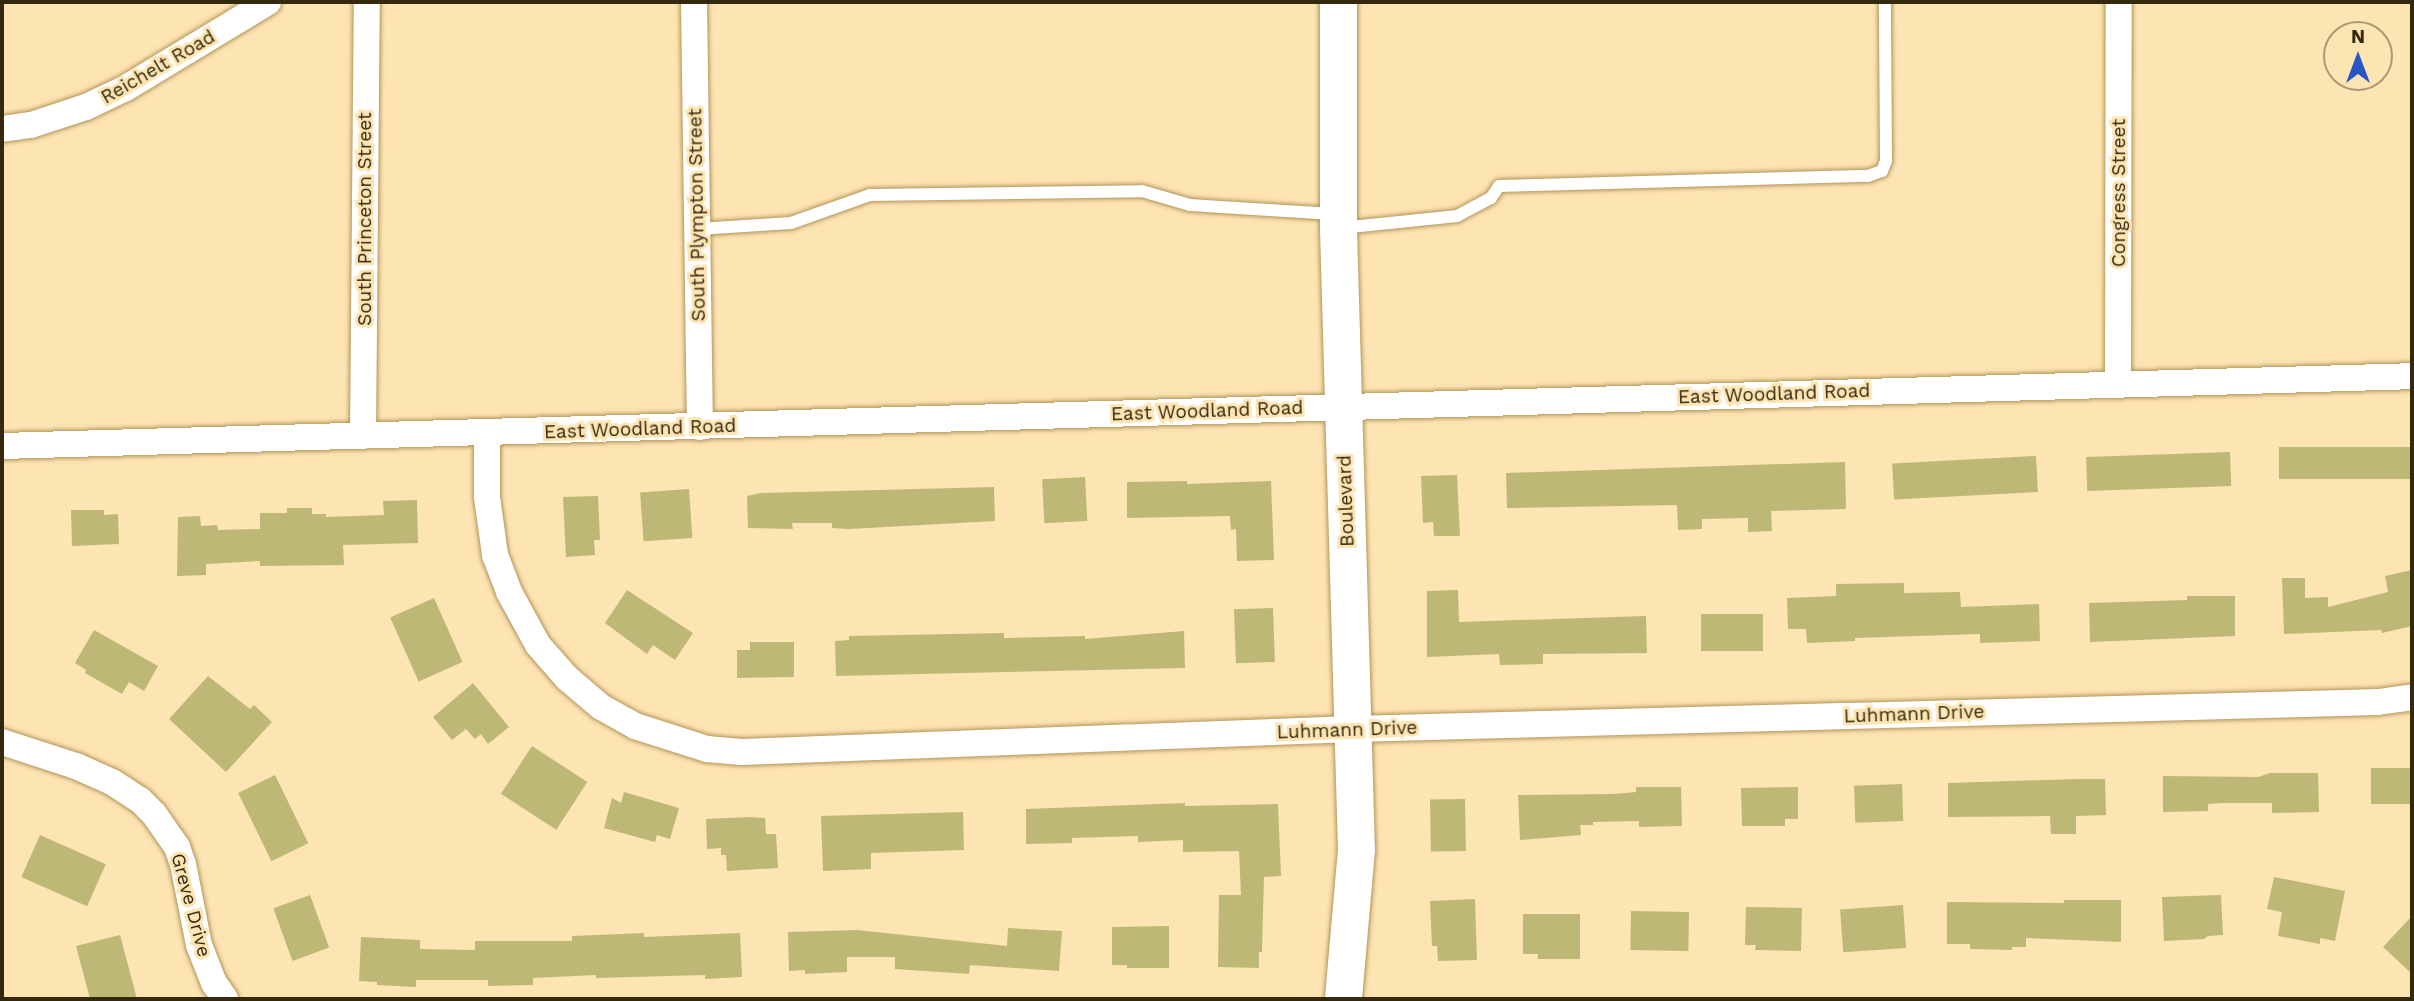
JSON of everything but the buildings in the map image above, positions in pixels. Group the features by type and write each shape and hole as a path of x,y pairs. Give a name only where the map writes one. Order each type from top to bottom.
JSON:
{"street":[{"name":"Reichelt Road","path":"2,129 31,125 86,107 116,93 268,2"},
{"name":"South Princeton Street","path":"363,436 366,2"},
{"name":"South Plympton Street","path":"694,2 700,428"},
{"name":"Boulevard","path":"1338,2 1338,222 1356,849 1343,999"},
{"name":"Congress Street","path":"2118,384 2119,2"},
{"name":"East Woodland Road","path":"2,446 700,428 2412,376"},
{"name":"Luhmann Drive","path":"487,433 487,497 491,538 501,575 524,622 550,660 583,694 635,726 707,749 742,752 1353,729 2378,702 2412,697"},
{"name":"Greve Drive","path":"2,742 76,766 112,782 140,800 154,814 177,847 183,864 199,945 214,984 225,999"}],"lane":[{"path":"698,229 791,223 870,195 1142,191 1190,205 1338,222 1457,216 1491,198 1499,186 1868,176 1882,171 1886,161 1885,2"}]}
